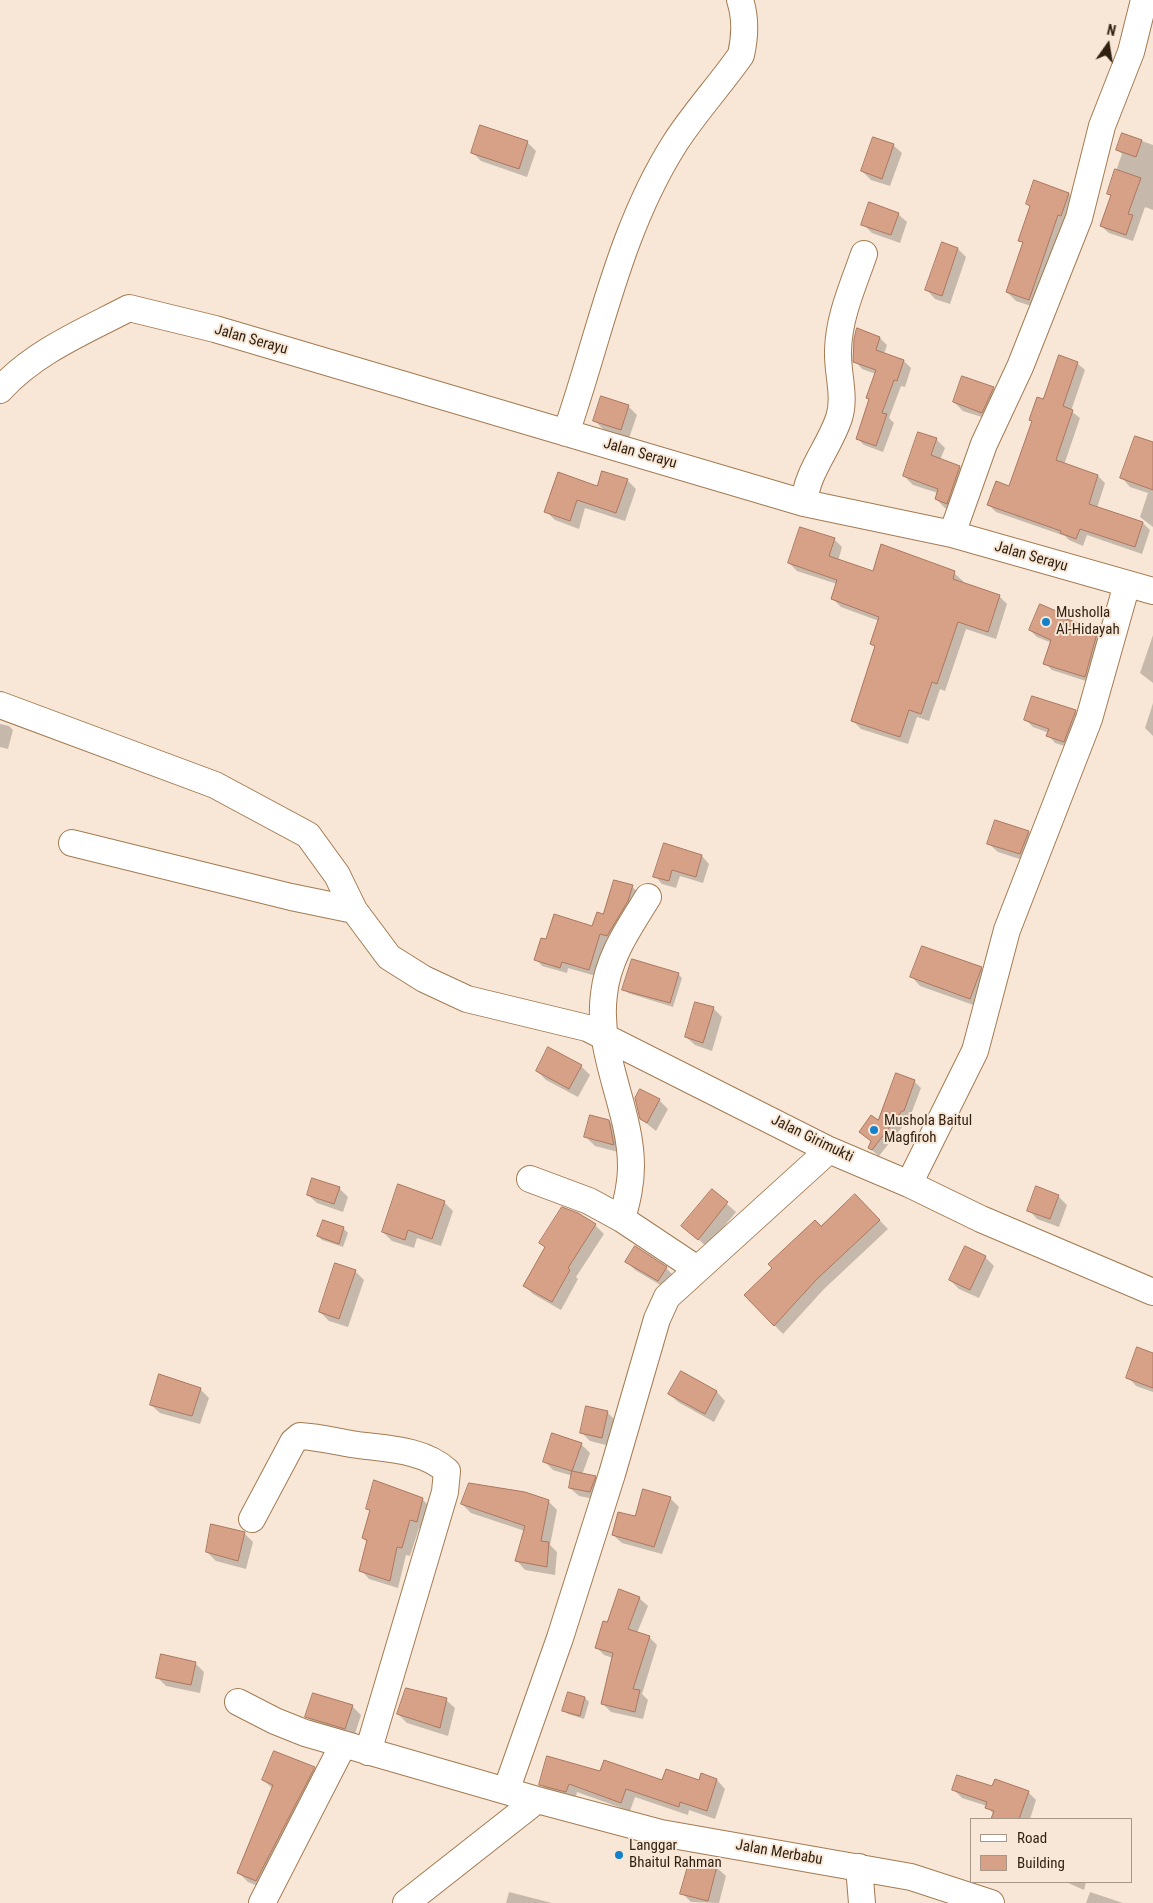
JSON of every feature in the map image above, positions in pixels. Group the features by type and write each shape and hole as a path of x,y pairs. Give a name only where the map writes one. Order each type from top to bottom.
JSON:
{"street":[{"path":"566,432 622,253 652,186 674,143 741,55 744,40 744,20 740,0"},
{"path":"952,534 984,444 1020,367 1079,218 1102,126 1132,52 1144,0"},
{"path":"804,503 806,488 814,465 838,418 842,402 838,352 839,331 864,254"},
{"name":"Jalan Serayu","path":"0,390 24,368 60,344 129,308 215,329 804,503 952,534 1145,583"},
{"path":"909,1184 975,1051 1007,930 1089,719 1145,583"},
{"name":"Jalan Girimukti","path":"0,705 215,784 286,821 308,835 337,875 354,910 389,957 424,979 467,999 587,1028 830,1150 909,1184 981,1219 1153,1292"},
{"path":"72,843 291,897 354,910"},
{"path":"622,1218 630,1193 631,1165 625,1128 603,1036 604,994 610,968 621,940 648,897"},
{"path":"506,1791 560,1638 657,1319 667,1297 830,1150"},
{"path":"530,1179 589,1201 622,1218 698,1269"},
{"path":"252,1520 293,1442 300,1436 370,1446 424,1457 439,1464 447,1471 445,1492 368,1752"},
{"name":"Jalan Merbabu","path":"238,1702 275,1721 343,1745 537,1800 661,1833 911,1877 991,1903"},
{"path":"262,1903 343,1745"},
{"path":"406,1903 537,1800"},
{"path":"859,1867 862,1903"}],"building":[{"path":"480,125 528,141 519,169 471,153"},
{"path":"1122,133 1142,140 1136,157 1116,150"},
{"path":"873,137 894,144 882,179 861,171"},
{"path":"1115,169 1141,178 1128,214 1133,215 1126,235 1100,226 1111,195 1107,194"},
{"path":"1034,180 1069,193 1061,216 1058,215 1029,300 1006,292 1023,242 1018,241 1030,206 1026,204"},
{"path":"869,202 899,213 891,235 861,225"},
{"path":"942,242 958,248 942,296 925,290"},
{"path":"857,328 880,337 876,350 904,360 897,381 894,380 882,413 887,414 876,446 856,439 869,399 866,398 876,370 853,362 854,339"},
{"path":"1059,355 1078,362 1063,406 1073,410 1056,460 1098,475 1089,504 1143,522 1135,547 1080,529 1076,539 1060,533 1061,531 987,505 996,481 1009,486 1032,421 1029,420 1037,397 1043,399"},
{"path":"962,376 994,387 982,413 953,402"},
{"path":"601,396 629,405 621,430 593,421"},
{"path":"918,432 937,438 931,455 960,466 947,504 935,499 938,489 903,476"},
{"path":"1135,436 1153,442 1153,490 1120,478"},
{"path":"602,471 628,479 616,513 577,500 570,521 544,512 558,472 597,486"},
{"path":"800,527 835,538 829,556 873,571 881,544 955,571 953,579 1000,595 988,632 958,622 937,684 932,682 921,714 909,710 900,737 851,721 875,646 870,644 879,617 831,599 837,580 788,563"},
{"path":"1040,604 1063,614 1061,617 1098,630 1085,677 1043,664 1051,640 1029,630"},
{"path":"1032,696 1076,710 1064,742 1046,736 1049,729 1024,720"},
{"path":"995,820 1029,831 1020,854 987,844"},
{"path":"664,843 702,855 696,877 672,870 669,881 653,877"},
{"path":"614,880 633,885 628,901 607,936 600,934 589,970 562,962 560,968 534,960 541,938 546,939 554,914 592,926 597,912 603,914"},
{"path":"922,946 982,967 970,999 910,977"},
{"path":"632,959 679,973 670,1003 622,990"},
{"path":"695,1002 714,1007 703,1043 685,1037"},
{"path":"548,1047 582,1065 569,1089 536,1071"},
{"path":"896,1073 915,1080 904,1111 902,1111 872,1150 868,1148 871,1141 859,1132 871,1115 878,1120"},
{"path":"640,1089 660,1099 647,1123 640,1119 635,1098"},
{"path":"590,1115 609,1120 614,1145 584,1137"},
{"path":"312,1178 340,1187 334,1204 307,1195"},
{"path":"398,1184 445,1201 432,1239 408,1230 405,1240 382,1232"},
{"path":"1036,1186 1059,1195 1050,1219 1027,1211"},
{"path":"712,1189 728,1202 698,1240 681,1226"},
{"path":"855,1194 880,1220 816,1280 774,1326 744,1295 772,1268 768,1264 815,1220 821,1226"},
{"path":"562,1207 578,1213 596,1224 568,1268 570,1270 552,1302 523,1286 545,1247 539,1243"},
{"path":"323,1220 344,1227 339,1244 317,1236"},
{"path":"635,1246 667,1267 658,1281 625,1262"},
{"path":"965,1246 986,1256 970,1290 949,1280"},
{"path":"335,1263 356,1270 339,1319 319,1312"},
{"path":"1137,1347 1153,1353 1153,1388 1126,1378"},
{"path":"681,1371 717,1391 705,1414 668,1394"},
{"path":"159,1374 201,1388 192,1416 150,1405"},
{"path":"586,1406 608,1411 602,1438 580,1433"},
{"path":"552,1433 582,1443 572,1471 543,1462"},
{"path":"572,1471 596,1476 590,1492 569,1488"},
{"path":"374,1480 423,1498 417,1522 410,1520 402,1548 397,1547 390,1581 359,1571 367,1540 362,1538 370,1510 366,1509"},
{"path":"469,1483 525,1492 549,1500 541,1541 549,1542 547,1567 515,1561 525,1526 461,1504"},
{"path":"643,1489 671,1497 654,1547 612,1535 618,1512 635,1516"},
{"path":"211,1524 245,1532 238,1561 206,1552"},
{"path":"619,1589 640,1597 628,1629 650,1636 633,1689 640,1690 635,1712 601,1704 613,1653 595,1648 603,1621 607,1622"},
{"path":"161,1654 196,1662 191,1685 156,1678"},
{"path":"406,1688 447,1698 440,1728 397,1714"},
{"path":"568,1692 585,1697 580,1716 562,1711"},
{"path":"313,1693 353,1705 345,1729 305,1717"},
{"path":"274,1751 315,1767 256,1881 237,1873 273,1785 262,1780"},
{"path":"547,1756 600,1771 604,1760 662,1780 666,1769 699,1780 701,1773 717,1779 707,1811 680,1802 679,1807 626,1789 621,1803 569,1784 566,1792 539,1785"},
{"path":"957,1775 992,1786 995,1779 1029,1791 1019,1818 991,1818 994,1811 985,1808 987,1802 952,1790"},
{"path":"690,1859 717,1866 708,1901 680,1894"}],"place":[{"name":"Musholla Al-Hidayah","path":"1046,622"},
{"name":"Mushola Baitul Magfiroh","path":"874,1130"},
{"name":"Langgar Bhaitul Rahman","path":"619,1855"}]}
